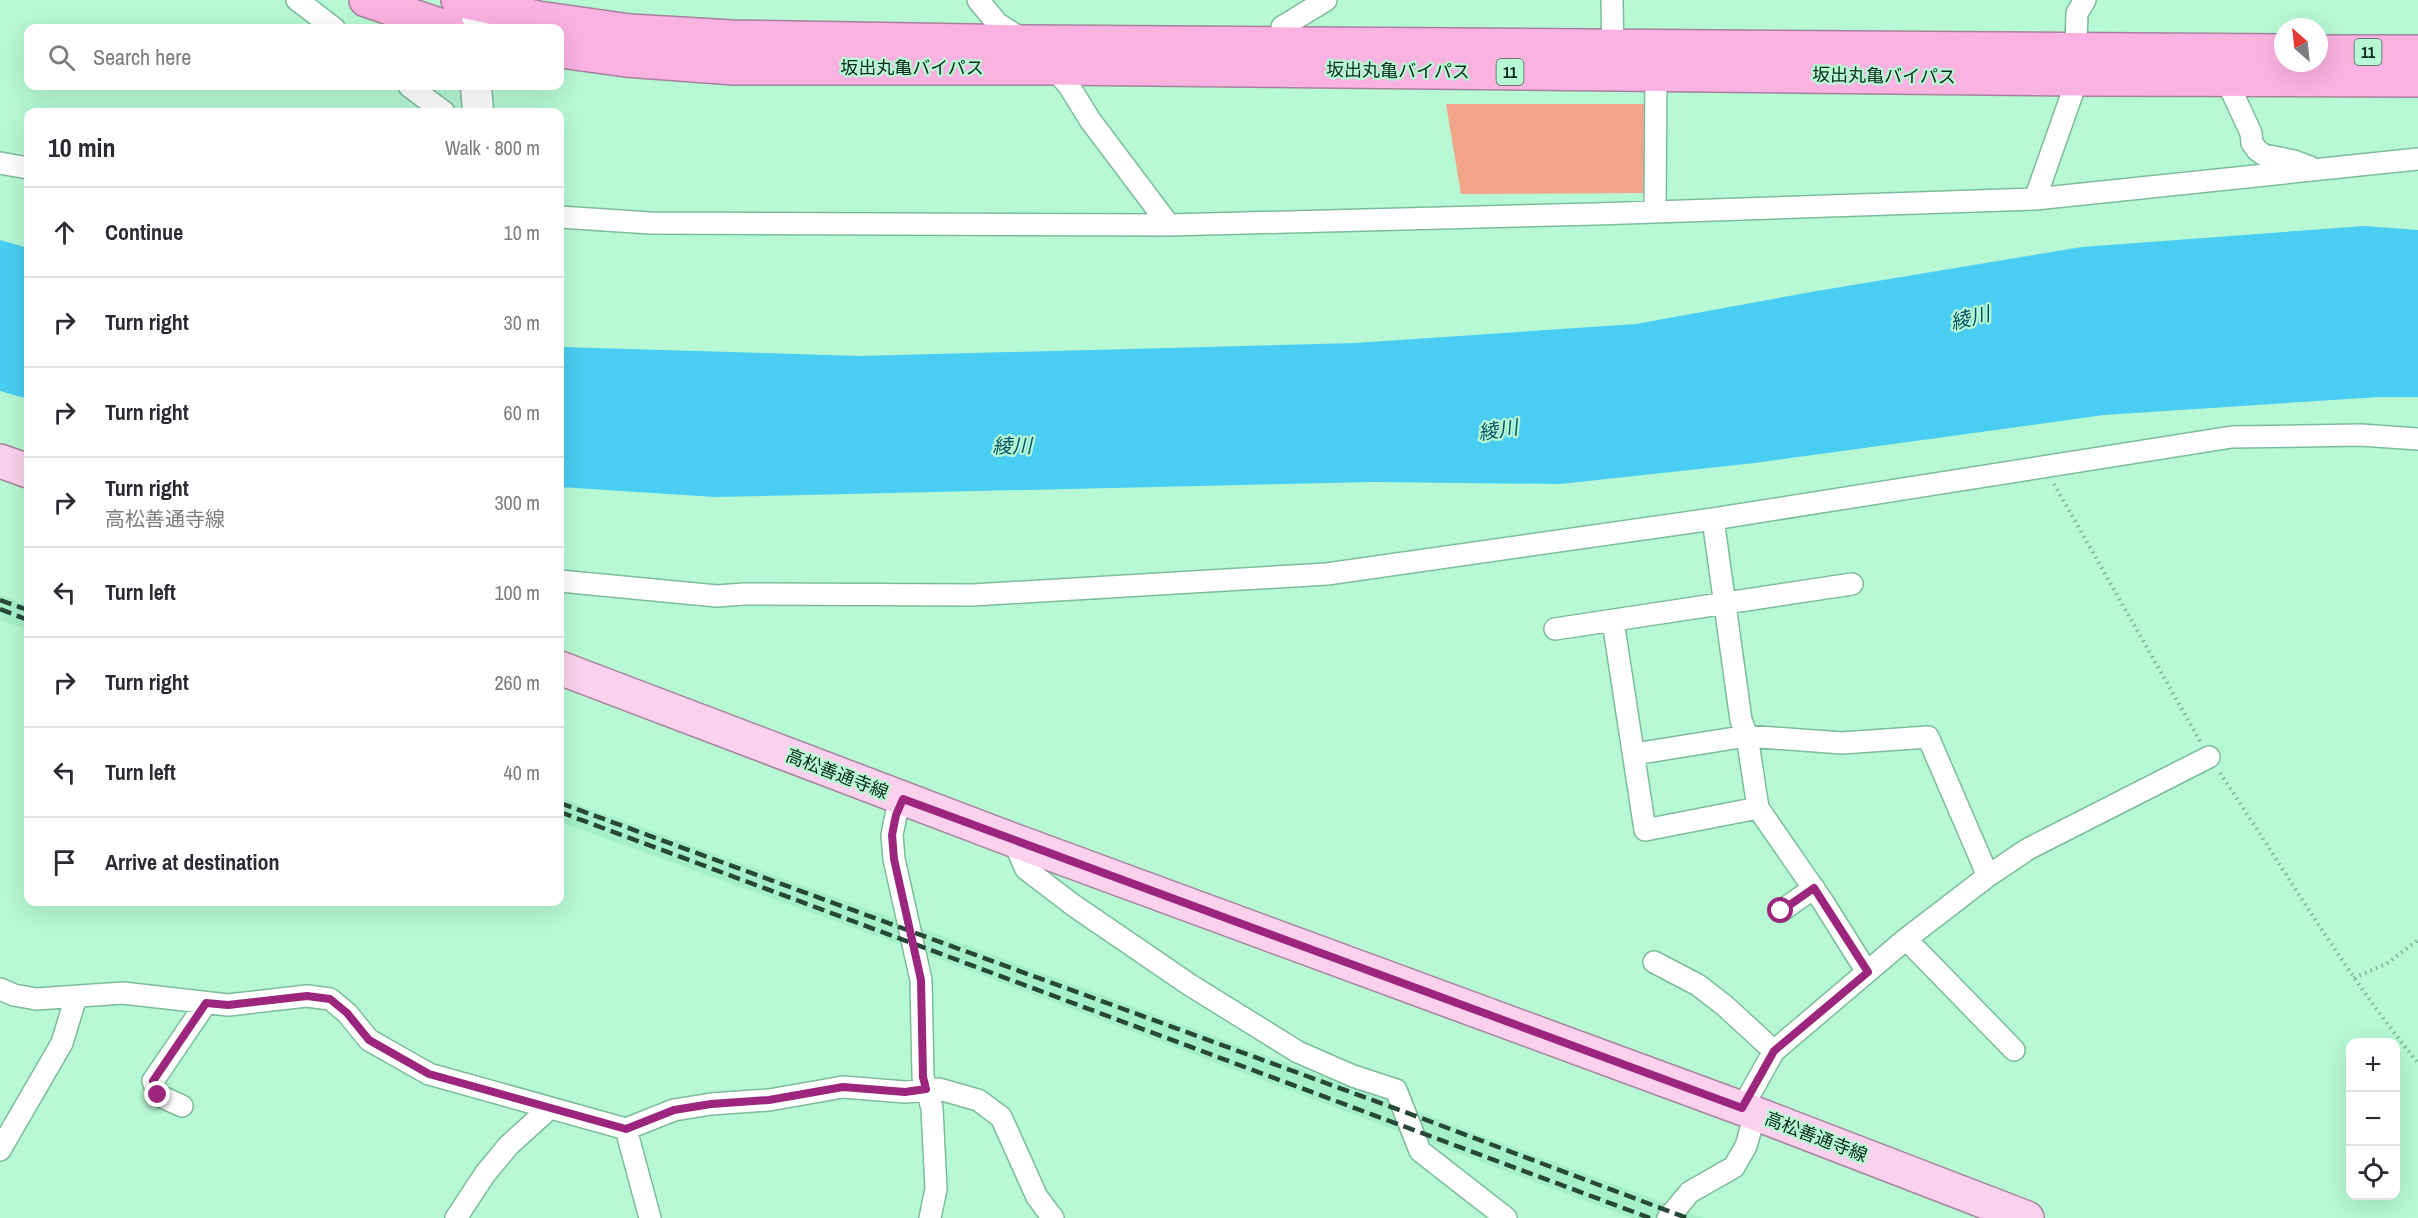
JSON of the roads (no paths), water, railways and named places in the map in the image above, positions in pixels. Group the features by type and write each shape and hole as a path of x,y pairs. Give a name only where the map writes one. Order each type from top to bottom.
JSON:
{"highway":[{"path":"366,0 436,24"},
{"name":"坂出丸亀バイパス","path":"472,9 630,31 732,37 1027,42 1613,59 2076,65 2226,79 2418,80"},
{"name":"坂出丸亀バイパス","path":"564,52 626,60 734,68 1054,68 1613,59 1656,73 2076,65 2274,52"},
{"name":"11","path":"2328,52 2418,52"}],"main road":[{"path":"476,90 478,108"},
{"path":"0,461 24,470"},
{"name":"高松善通寺線","path":"564,670 903,799 1748,1111 2027,1218"}],"street":[{"path":"297,0 329,24"},
{"path":"978,0 997,23 1027,42 1054,68 1168,225"},
{"path":"1282,27 1326,0"},
{"path":"1612,0 1613,59"},
{"path":"2035,199 2072,94 2076,65 2075,4"},
{"path":"1655,212 1656,73"},
{"path":"2226,79 2257,150 2264,155 2294,161 2319,170"},
{"path":"414,90 439,108"},
{"path":"564,217 650,223 1168,225 1655,212 2035,199 2418,159"},
{"path":"0,163 24,167"},
{"path":"564,581 717,596 744,594 973,596 1327,574 1713,519 2044,468 2232,436 2361,435 2418,439"},
{"path":"1713,519 1741,720 1747,736 1758,808 1814,888 1868,972"},
{"path":"1555,629 1852,584"},
{"path":"1613,621 1646,830 1758,808"},
{"path":"1634,754 1747,736 1842,743 1928,737 1988,876"},
{"path":"1668,1218 1690,1192 1734,1167 1746,1146 1748,1111 1774,1051 1906,939 1988,876 2028,849 2209,757"},
{"path":"903,799 896,815 892,843 921,980 923,1077 932,1108 936,1189 930,1218"},
{"path":"1013,840 1026,869 1073,905 1190,985 1298,1052 1353,1076 1396,1090 1420,1151 1506,1218"},
{"path":"1781,911 1814,888"},
{"path":"1906,939 2014,1050"},
{"path":"1654,962 1698,985 1712,983 1774,1051"},
{"path":"0,989 14,995 36,999 123,993 228,1005 307,996 330,999 347,1013 369,1040 421,1070 626,1129 674,1110 711,1104 769,1100 843,1087 905,1092 939,1089 978,1100 1001,1117 1037,1197 1053,1218"},
{"path":"0,1150 62,1043 76,997"},
{"path":"182,1106 158,1095 153,1081 206,1003"},
{"path":"456,1218 484,1174 509,1145 550,1107"},
{"path":"626,1129 650,1218"}],"water":[{"name":"綾川","path":"2364,226 2418,230 2418,397 2379,397 2104,415 1755,463 1560,484 1373,482 715,497 564,487 564,347 860,356 1355,343 1636,324 2082,247"},
{"path":"0,240 24,247 24,398 0,391"}],"railway":[{"path":"0,600 24,609"},
{"path":"0,609 24,618"},
{"path":"564,804 1405,1112 1687,1218"},
{"path":"564,813 1650,1218"}]}
